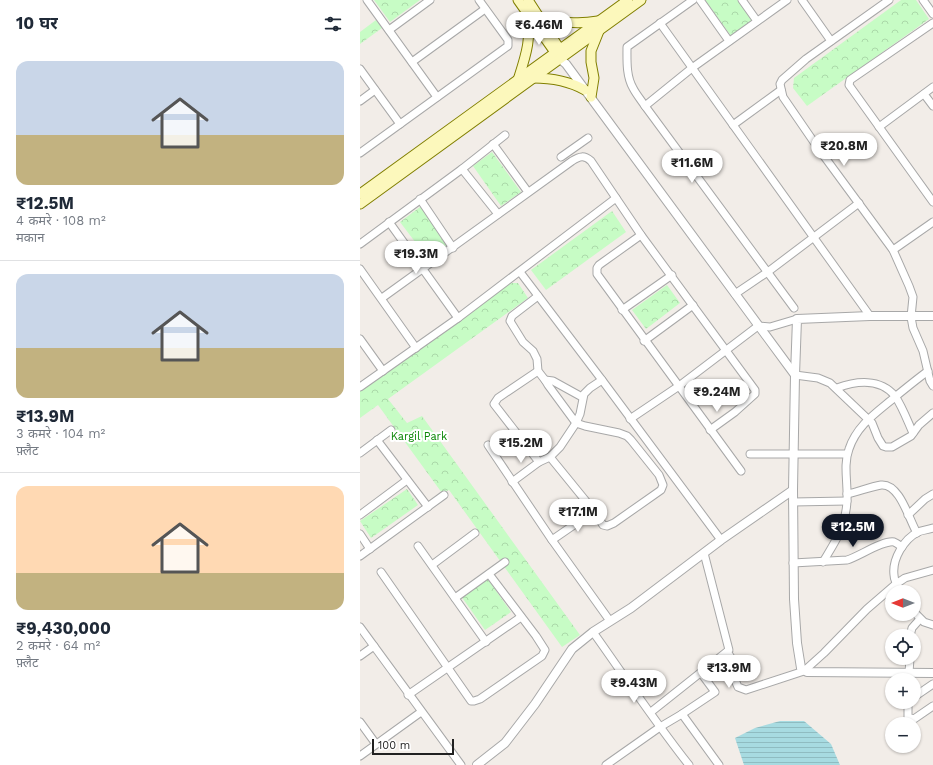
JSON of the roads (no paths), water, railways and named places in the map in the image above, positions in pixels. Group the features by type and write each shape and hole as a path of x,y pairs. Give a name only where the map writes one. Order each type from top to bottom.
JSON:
{"main road":[{"path":"518,0 561,56"},
{"path":"528,0 540,17 561,56"},
{"path":"360,204 533,78 600,25 628,0"},
{"path":"540,17 565,23 600,25 641,0"},
{"path":"518,80 529,41 525,10"},
{"path":"533,78 557,80 574,84 588,93 594,78 590,57 592,45 600,25"},
{"path":"360,194 518,80 561,56"}],"street":[{"path":"367,0 437,97"},
{"path":"389,30 430,0"},
{"path":"360,153 508,46 508,40 479,0"},
{"path":"693,0 627,47 630,82 632,88 645,106 769,271 794,308"},
{"path":"700,0 729,41"},
{"path":"742,0 757,21"},
{"path":"645,106 692,68 787,0"},
{"path":"802,0 831,41"},
{"path":"889,0 806,58 782,80 780,84 783,97 818,148 893,250 910,286 912,296 912,317 916,335 930,359 928,371 933,386"},
{"path":"923,0 933,14"},
{"path":"412,62 486,9"},
{"path":"660,23 870,316"},
{"path":"933,23 849,82 849,85 933,202"},
{"path":"561,56 795,375 825,380 836,388 874,426 881,443 886,447 892,447 907,438 919,425 933,414"},
{"path":"360,69 400,124"},
{"path":"879,127 933,87"},
{"path":"360,101 375,90"},
{"path":"733,125 781,90"},
{"path":"924,94 933,106"},
{"path":"360,244 506,135"},
{"path":"561,156 588,138"},
{"path":"493,144 528,192"},
{"path":"576,146 583,157 591,161 641,235 672,275 756,392 735,412 710,430"},
{"path":"382,298 453,248 528,192 578,157 583,157"},
{"path":"462,169 498,214"},
{"path":"360,388 520,272 616,198"},
{"path":"420,199 453,248"},
{"path":"735,294 769,271 859,203"},
{"path":"389,222 458,318"},
{"path":"893,250 933,222"},
{"path":"641,235 606,259 597,268 597,274 644,341 679,386 740,471"},
{"path":"360,269 416,348"},
{"path":"520,272 721,540"},
{"path":"622,310 672,275"},
{"path":"538,296 512,316 510,321 523,342 533,351 538,371 576,423 626,436 659,475 663,486 661,490 610,525 603,525 594,511 550,456"},
{"path":"644,341 693,305"},
{"path":"630,419 679,386 758,326 770,327 798,319 870,316 933,316"},
{"path":"798,319 795,375 793,563 794,600 800,664 804,671 807,672 885,674"},
{"path":"360,339 383,371"},
{"path":"538,371 498,398 494,404 539,462"},
{"path":"823,562 841,532 845,520 847,497 846,465 854,437 868,419 928,371"},
{"path":"545,380 554,381 582,397"},
{"path":"512,482 539,462 550,456 567,438 580,414 582,397 590,388 602,380"},
{"path":"836,388 851,384 865,383 876,383 880,385 895,397 913,433"},
{"path":"360,453 391,430"},
{"path":"377,440 428,507"},
{"path":"488,445 552,540 610,621"},
{"path":"750,454 848,454"},
{"path":"360,515 408,480"},
{"path":"793,502 847,497 882,485 895,491 917,533"},
{"path":"477,765 505,743 535,704 572,649 593,632 631,608 721,540 793,490"},
{"path":"908,515 925,499 933,494"},
{"path":"360,556 444,495"},
{"path":"552,540 594,511"},
{"path":"896,584 894,569 902,547 917,533 933,528"},
{"path":"432,565 475,533"},
{"path":"360,534 370,549"},
{"path":"793,563 841,561 854,558 892,541 902,547"},
{"path":"418,546 486,642"},
{"path":"651,712 730,650 704,553"},
{"path":"455,598 505,562"},
{"path":"726,652 732,658 737,672 735,680 738,687 746,690 804,671 824,654 867,609 896,584 905,578 933,570"},
{"path":"381,572 471,701 480,699 542,656 545,650 489,574"},
{"path":"408,695 521,617"},
{"path":"921,619 933,625"},
{"path":"360,627 408,695 461,765"},
{"path":"593,632 651,712 660,727 689,765"},
{"path":"360,656 374,646"},
{"path":"606,765 660,727 715,692 701,673"},
{"path":"921,674 933,673"},
{"path":"921,692 933,684"},
{"path":"908,709 908,716 914,719 933,706"},
{"path":"360,756 421,712"},
{"path":"682,714 720,765"},
{"path":"360,722 376,744"}],"water":[{"path":"780,721 804,721 831,744 840,765 744,765 735,738 755,728"}],"park label":[{"name":"Kargil Park","path":"419,436"}]}
